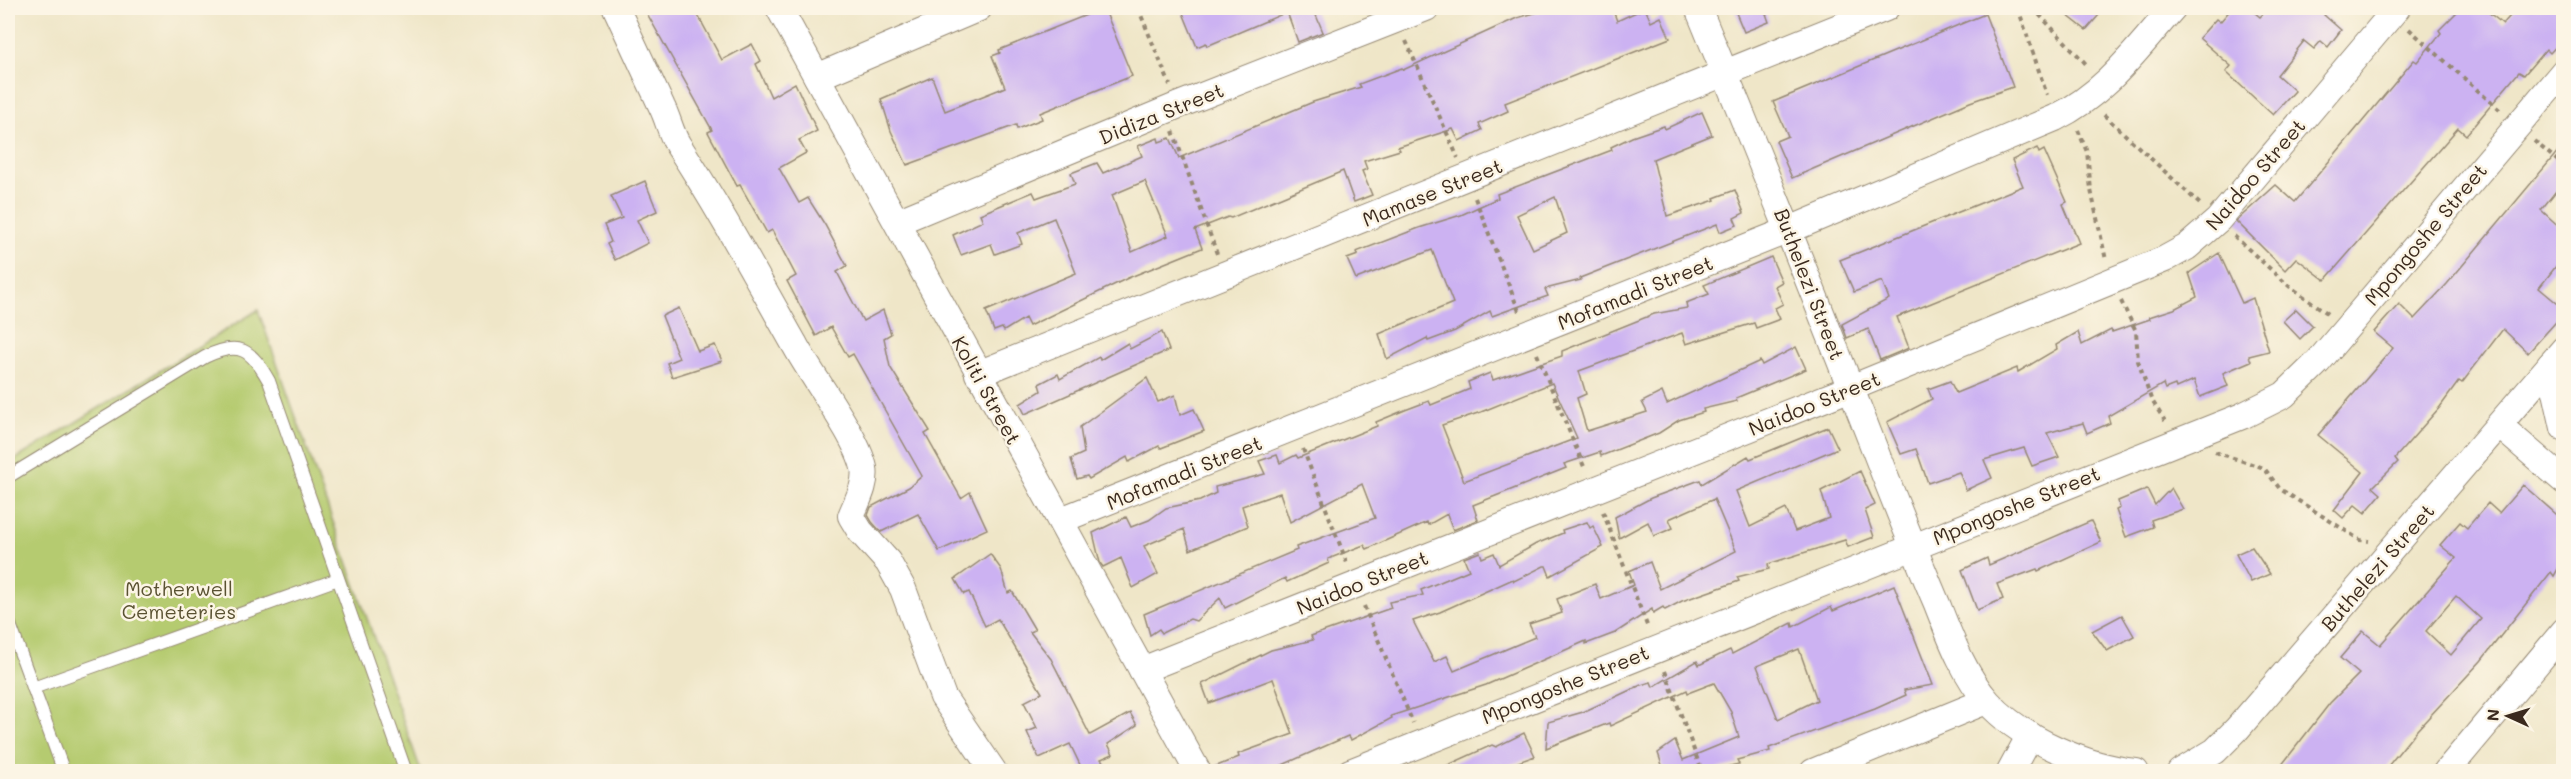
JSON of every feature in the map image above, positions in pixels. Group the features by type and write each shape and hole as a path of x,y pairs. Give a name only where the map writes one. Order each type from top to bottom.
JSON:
{"street":[{"path":"616,8 664,110 677,144 713,199 738,248 763,286 850,436 863,466 865,480 851,516 860,531 888,562 903,589 943,697 994,771"},
{"name":"Koliti Street","path":"779,8 1198,771"},
{"name":"Didiza Street","path":"897,222 1172,108 1426,8"},
{"name":"Buthelezi Street","path":"1698,8 1789,230 1912,546 1955,647 1970,676 1986,700 2004,718 2030,735 2096,763 2136,771"},
{"name":"Mamase Street","path":"978,374 1467,179 1725,71 1886,8"},
{"name":"Mofamadi Street","path":"1061,520 1789,230 2062,115 2105,86 2173,8"},
{"path":"817,77 967,10"},
{"name":"Naidoo Street","path":"1142,670 1851,388 2172,255 2213,225 2394,11"},
{"name":"Mpongoshe Street","path":"1350,771 2242,416 2284,395 2318,362 2564,71"},
{"path":"2557,357 2564,428"},
{"name":"Buthelezi Street","path":"2186,770 2215,752 2237,729 2557,357"},
{"path":"2500,426 2564,480"},
{"path":"2446,771 2564,630"},
{"path":"1814,771 1986,700"},
{"path":"2010,771 2030,735"}],"lane":[{"path":"8,477 205,357 231,348 245,350 260,364 268,381 406,771"},
{"path":"33,688 338,579"},
{"path":"8,619 64,771"}],"path":[{"path":"1138,8 1225,275"},
{"path":"2018,8 2062,115 2087,152 2091,190 2111,281"},
{"path":"2033,8 2105,86"},
{"path":"2394,11 2517,126 2564,165"},
{"path":"1396,20 1467,179 1528,335 1594,490 1702,771"}],"green space":[{"name":"Motherwell Cemeteries","path":"258,310 421,771 8,772 8,464"}],"building":[{"path":"644,8 694,8 722,60 752,44 761,61 756,64 771,97 795,83 817,131 799,140 806,153 779,168 799,203 808,198 825,225 847,266 837,272 863,321 883,310 891,334 884,338 890,367 930,431 925,434 961,498 970,492 987,529 939,551 918,514 881,532 872,522 868,515 871,507 909,487 922,476 853,354 848,357 831,327 816,336 787,281 796,276 772,230 767,233 740,185 737,186 708,132 712,130"},
{"path":"1104,8 1132,76 1040,113 1042,119 1017,129 1016,125 907,165 891,131 881,99 932,77 945,111 998,90 1005,87 992,56 1000,53 999,50"},
{"path":"1181,8 1313,8 1323,32 1298,42 1287,12 1207,46 1206,43 1197,47"},
{"path":"1552,8 1612,8 1617,21 1645,8 1651,22 1661,17 1670,38 1505,103 1508,111 1479,124 1482,130 1459,141 1453,129 1398,147 1400,150 1364,161 1367,169 1362,171 1372,195 1354,202 1343,171 1231,218 1228,217 1195,230 1202,248 1128,278 1029,326 1025,318 1004,331 1002,328 994,331 986,311 1076,273 1054,218 1018,233 1022,244 995,254 991,244 961,255 953,235 983,221 980,214 1033,192 1036,198 1075,184 1071,173 1097,163 1103,173 1142,156 1138,146 1158,138 1159,142 1170,138 1179,158 1313,102 1361,87 1359,84 1402,68 1403,70 1517,18","holes":["1145,181 1168,236 1132,252 1112,195"]},
{"path":"1734,8 1764,8 1769,22 1744,32"},
{"path":"2058,8 2105,8 2086,30"},
{"path":"2232,8 2249,8 2260,17 2269,8 2330,8 2324,15 2341,30 2328,47 2321,41 2314,49 2304,41 2277,75 2295,91 2273,115 2226,72 2231,66 2199,38 2216,19 2220,22"},
{"path":"2461,8 2483,8 2503,24 2517,8 2564,8 2564,38 2550,53 2546,49 2524,75 2519,72 2466,135 2458,128 2325,280 2296,258 2285,270 2236,221 2276,185 2295,202 2414,60 2417,62 2441,33 2439,30"},
{"path":"1985,14 2013,87 1970,102 1792,178 1776,141 1788,136 1773,102"},
{"path":"1702,112 1712,135 1653,159 1667,216 1715,200 1714,198 1735,190 1744,213 1734,218 1737,225 1720,232 1717,224 1580,278 1581,280 1545,289 1548,296 1492,316 1490,311 1455,331 1428,341 1427,338 1387,359 1379,334 1453,303 1432,250 1356,279 1347,259 1358,255 1356,252 1461,215 1498,198 1497,194 1612,150 1611,147 1632,137 1664,126 1665,129","holes":["1555,197 1567,233 1533,249 1517,215"]},
{"path":"2564,144 2564,181 2541,210 2564,231 2564,256 2539,288 2564,309 2564,313 2528,353 2503,329 2462,383 2459,381 2440,407 2395,458 2398,462 2373,487 2381,494 2365,513 2355,505 2343,518 2334,510 2363,472 2318,435 2393,348 2374,332 2399,304 2414,319 2447,284"},
{"path":"2037,148 2039,153 2044,150 2067,202 2063,204 2079,243 1897,317 1909,348 1880,360 1868,329 1847,338 1842,324 1889,299 1882,281 1854,292 1840,260 2023,186 2012,160"},
{"path":"645,181 657,211 637,220 648,243 615,260 607,244 611,242 604,225 622,218 611,196"},
{"path":"2219,253 2242,303 2253,298 2269,351 2249,356 2251,361 2223,373 2228,386 2200,397 2194,380 2176,388 2175,385 2165,389 2163,384 2108,416 2110,423 2087,433 2083,423 2047,433 2059,457 2032,466 2024,448 1984,460 1992,478 1966,490 1959,472 1928,483 1916,449 1901,454 1887,422 1932,399 1928,389 1950,381 1956,393 2017,368 2018,372 2057,349 2056,345 2078,332 2082,345 2111,330 2112,332 2174,309 2197,297 2189,273"},
{"path":"1771,257 1782,282 1775,286 1783,304 1775,308 1780,319 1756,328 1754,323 1686,344 1682,333 1579,371 1586,394 1577,398 1587,431 1647,412 1642,402 1662,392 1667,404 1760,361 1762,365 1796,347 1806,369 1736,398 1737,401 1703,409 1704,412 1679,420 1659,433 1601,456 1600,452 1564,464 1566,468 1473,505 1478,520 1453,530 1447,514 1428,525 1427,522 1367,549 1364,545 1328,559 1329,563 1287,582 1285,578 1225,608 1220,598 1196,621 1190,619 1162,633 1159,629 1150,635 1144,614 1297,550 1296,547 1375,518 1362,484 1290,522 1280,493 1242,506 1248,526 1190,550 1184,529 1144,546 1158,574 1133,588 1121,558 1103,567 1100,563 1093,533 1126,517 1131,527 1149,520 1166,508 1200,501 1216,493 1215,487 1265,474 1259,461 1277,455 1280,463 1296,455 1298,458 1377,426 1376,422 1405,410 1429,401 1431,405 1470,389 1468,382 1490,373 1493,380 1562,356 1562,351 1654,314 1687,308 1686,303 1709,294 1704,285","holes":["1552,383 1577,438 1464,481 1442,425"]},
{"path":"679,308 698,351 715,345 722,361 672,377 667,363 679,358 662,316"},
{"path":"2296,309 2313,326 2300,339 2283,321"},
{"path":"1162,332 1169,350 1025,414 1020,404 1041,391 1039,384 1058,374 1060,379 1099,357 1100,360 1128,343 1130,349"},
{"path":"1147,378 1158,402 1175,395 1180,415 1194,409 1204,431 1161,448 1159,446 1129,462 1127,457 1089,479 1087,476 1077,479 1071,459 1084,453 1080,427"},
{"path":"1828,427 1838,448 1736,491 1750,527 1786,509 1795,531 1829,518 1821,491 1860,471 1875,505 1865,510 1874,537 1848,547 1845,540 1768,564 1769,569 1737,577 1739,581 1682,601 1665,610 1663,607 1653,613 1652,609 1615,633 1586,644 1586,641 1486,685 1391,716 1392,718 1351,740 1348,736 1269,771 1213,771 1212,768 1239,757 1238,754 1293,734 1273,679 1209,703 1202,684 1271,650 1313,640 1311,636 1391,608 1389,602 1423,595 1421,590 1469,570 1464,558 1480,552 1482,558 1494,553 1499,565 1536,544 1563,533 1562,530 1587,522 1590,528 1593,526 1603,547 1550,576 1544,566 1514,581 1513,579 1440,612 1413,621 1434,662 1447,656 1454,671 1535,637 1529,624 1562,613 1557,599 1595,584 1601,599 1634,585 1629,571 1650,562 1660,589 1736,551 1714,499 1669,519 1673,528 1654,536 1648,522 1619,538 1615,517 1651,498 1700,480 1702,484 1748,456 1750,459"},
{"path":"2523,485 2564,521 2564,558 2554,576 2551,572 2481,661 2417,730 2384,771 2277,771 2330,703 2359,674 2340,658 2363,631 2380,645 2456,558 2440,545 2460,522 2467,528 2488,503 2499,513","holes":["2456,596 2481,619 2451,655 2426,631"]},
{"path":"2171,488 2183,509 2151,520 2153,527 2126,537 2116,510 2120,508 2118,501 2147,489 2155,505"},
{"path":"2091,521 2101,542 2038,571 2037,569 1997,584 2003,599 1977,610 1962,570 1987,558 1989,565"},
{"path":"2252,547 2270,574 2251,582 2236,554"},
{"path":"990,554 1001,569 1008,593 1012,591 1035,630 1030,632 1051,659 1090,735 1130,713 1137,725 1108,744 1113,754 1101,759 1110,771 1083,771 1070,744 1039,758 1027,732 1037,728 1024,702 1042,693 998,619 985,626 969,592 964,594 955,579"},
{"path":"1894,585 1933,685 1904,690 1906,695 1875,709 1769,748 1770,751 1737,760 1739,764 1708,771 1656,771 1663,768 1658,753 1675,741 1683,760 1739,737 1731,712 1714,683 1688,693 1687,690 1610,726 1609,723 1546,748 1548,722 1583,712 1641,685 1651,682 1653,687 1697,661 1699,665 1730,650 1732,654 1792,623 1793,627 1831,607 1833,611","holes":["1799,649 1817,700 1778,719 1757,666"]},
{"path":"2122,615 2134,636 2107,651 2092,631"},
{"path":"1524,733 1535,756 1493,771 1435,771 1492,745 1496,747"}]}
